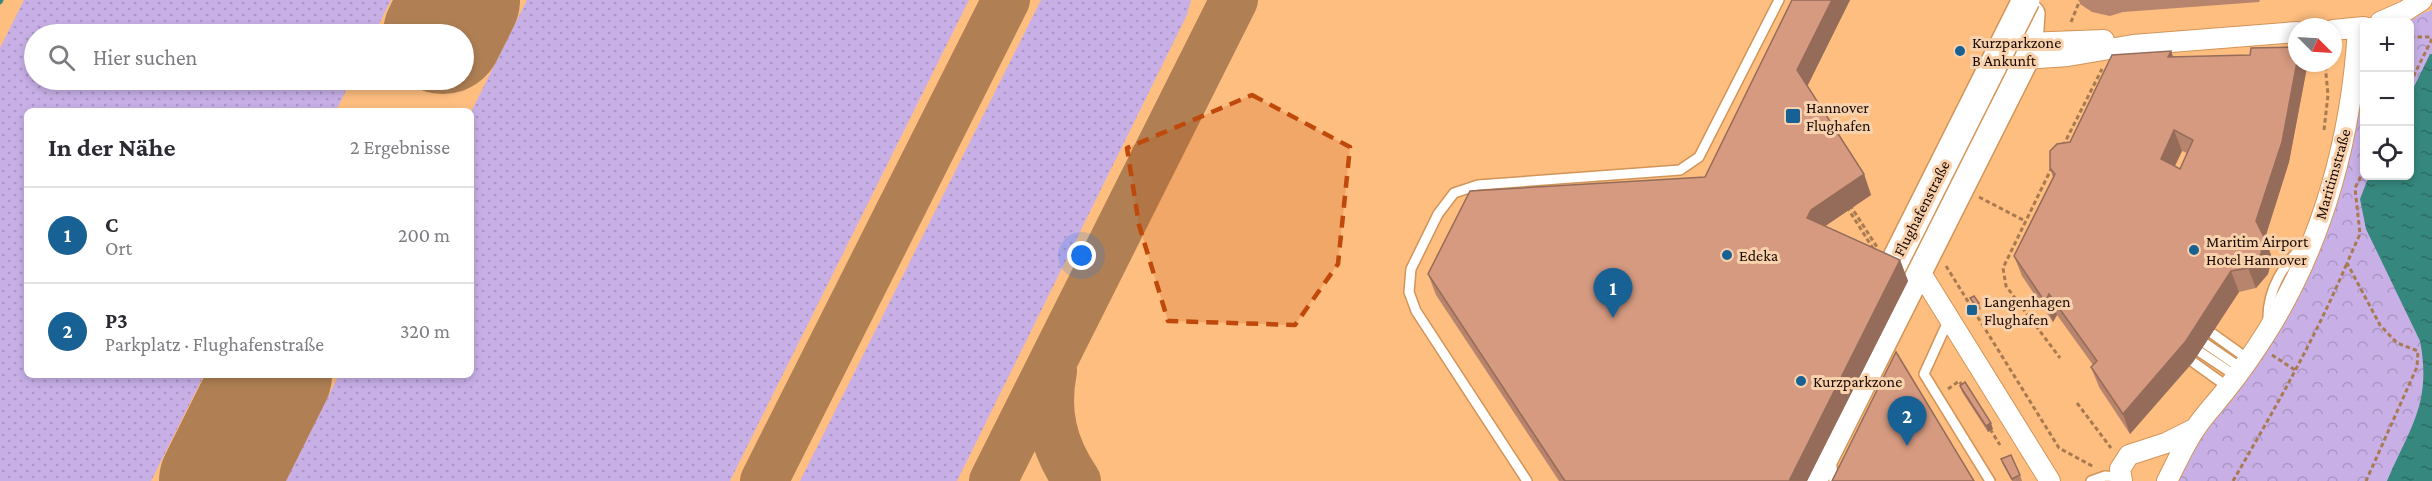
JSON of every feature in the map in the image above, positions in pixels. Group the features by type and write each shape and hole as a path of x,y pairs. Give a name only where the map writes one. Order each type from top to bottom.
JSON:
{"main road":[{"name":"Flughafenstraße","path":"1813,481 1930,264 2027,51 2028,7"},
{"name":"Flughafenstraße","path":"1868,316 2028,7"}],"street":[{"path":"2390,18 2405,12 2422,0"},
{"path":"2342,29 2360,27"},
{"path":"2027,51 2105,40 2133,45 2288,33"},
{"name":"Maritimstraße","path":"2167,481 2194,429 2239,373 2269,329 2292,287 2314,236 2343,144 2360,34"},
{"path":"1930,264 1950,317 2050,481"},
{"name":"Maritimstraße","path":"2129,455 2166,443 2194,429"},
{"path":"2116,478 2129,455"}],"lane":[{"path":"1527,481 1416,311 1409,292 1411,268 1438,214 1454,194 1478,185 1680,170 1700,157 1779,0"},
{"path":"1950,317 1924,374 1990,481"},
{"path":"2213,334 2239,373"},
{"path":"2203,348 2239,373"},
{"path":"2193,362 2239,373"},
{"path":"1828,452 1834,470 1834,481"},
{"path":"2091,481 2116,478"}],"path":[{"path":"2067,32 2080,0"},
{"path":"2414,37 2432,38 2414,73"},
{"path":"2062,148 2103,67"},
{"path":"2324,138 2328,95 2326,72"},
{"path":"2057,158 2003,268 2006,286 2060,358"},
{"path":"2233,481 2329,304 2360,234 2355,188 2360,178"},
{"path":"1972,194 2025,220"},
{"path":"1849,203 1879,254 1845,205 1849,203"},
{"path":"2347,263 2380,325 2397,343 2418,351 2417,367 2366,481"},
{"path":"1930,264 2059,448 2116,478"},
{"path":"1948,389 1959,381 1968,395"},
{"path":"2077,403 2112,450 2129,455"},
{"path":"1988,427 2000,446"}],"highlighted area":[{"path":"1252,95 1350,147 1338,264 1295,325 1168,321 1139,225 1127,148"}],"green space":[{"path":"24,0 391,0 379,24 24,24 24,90 346,90 337,108 24,108 24,378 202,378 151,481 0,481 0,48"},
{"path":"527,0 969,0 730,481 286,481 338,378 474,378 473,108"},
{"path":"1041,0 1191,0 1187,15 957,481 800,481"},
{"path":"2432,10 2432,481 2174,481 2189,455 2288,310 2360,73 2360,180 2414,180 2414,19"}],"water":[{"path":"2432,54 2432,481 2387,481 2417,414 2423,381 2423,363 2420,341 2366,229 2360,199 2367,180 2414,180 2414,87"}],"building":[{"path":"1792,0 1832,0 1797,70 1864,174 1811,210 1807,218 1900,260 1789,481 1565,481 1428,274 1470,191 1705,177"},
{"path":"2288,47 2288,72 2295,72 2282,142 2256,221 2264,237 2261,254 2248,268 2231,271 2186,341 2123,414 2091,367 2097,361 2049,294 2045,302 2014,256 2055,174 2050,168 2050,151 2057,144 2070,142 2112,55 2171,51 2168,57 2250,55 2251,48","holes":["2174,130 2193,140 2180,169 2161,159"]},
{"path":"1974,296 1979,303 1975,305 1970,298"},
{"path":"1896,352 1974,481 1832,481"},
{"path":"1965,382 1991,423 1986,426 1960,386"},
{"path":"2011,455 2020,475 2012,479 2001,459"}],"taxiway":[{"path":"764,481 1006,0"},
{"path":"993,481 1234,0"},
{"path":"1053,371 1050,401 1053,428 1062,455 1077,481"}],"runway":[{"path":"448,24 460,0"},
{"path":"219,481 270,378"}],"place":[{"name":"Kurzparkzone B Ankunft","path":"1960,51"},
{"name":"Hannover Flughafen","path":"1793,116"},
{"name":"Maritim Airport Hotel Hannover","path":"2194,250"},
{"name":"Edeka","path":"1727,255"},
{"name":"Langenhagen Flughafen","path":"1972,310"},
{"name":"C","path":"1613,318"},
{"name":"Kurzparkzone","path":"1801,381"},
{"name":"P3","path":"1907,446"}]}
